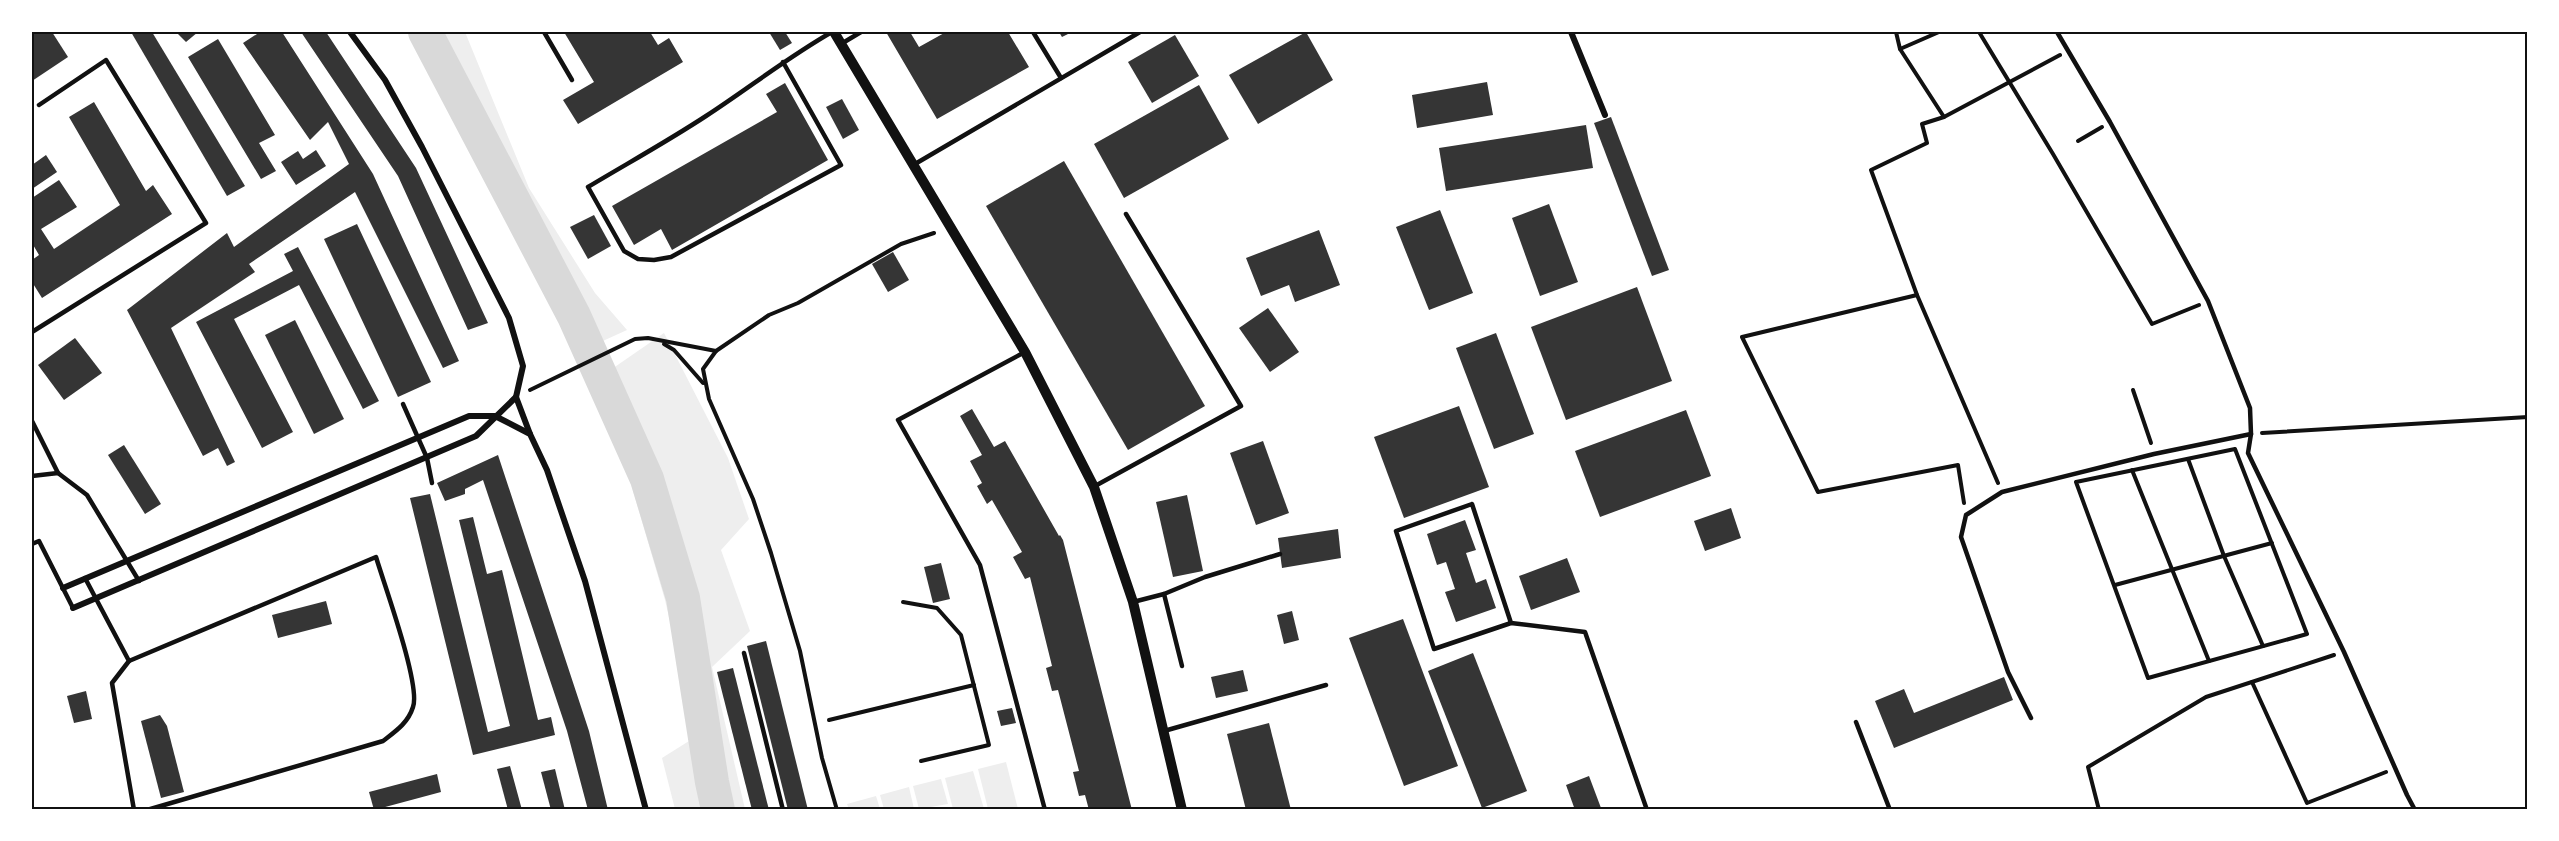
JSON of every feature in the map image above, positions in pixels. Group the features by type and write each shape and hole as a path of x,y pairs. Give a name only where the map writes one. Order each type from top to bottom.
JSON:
{"street":[{"path":"350,32 385,80 422,147 509,318 523,366 516,397 547,470 585,581 646,810"},
{"path":"833,32 915,164 1025,352 1094,487 1133,602 1182,810"},
{"path":"1571,32 1605,115"},
{"path":"73,608 476,436 516,397"},
{"path":"63,588 469,416 495,416 530,434"}],"lane":[{"path":"544,32 572,80"},
{"path":"783,62 841,165 671,257 638,259 624,250 588,187 706,117 783,62 833,32"},
{"path":"841,44 861,32"},
{"path":"1033,32 1061,78"},
{"path":"915,164 1140,32"},
{"path":"2057,32 2110,122 2208,301 2250,408 2251,434 2248,453 2344,652 2415,810"},
{"path":"32,332 206,223 106,60 39,105"},
{"path":"1094,487 1241,406 1126,214"},
{"path":"1025,352 898,420 980,565 1045,810"},
{"path":"403,404 427,458 432,483"},
{"path":"32,421 58,472 87,495 139,580"},
{"path":"2031,718 2000,653 1961,537 1966,515 2002,492 2154,454 2251,434"},
{"path":"32,476 58,472"},
{"path":"1511,623 1472,504 1395,531 1434,649 1511,623 1585,632 1647,810"},
{"path":"32,544 39,541 73,608"},
{"path":"1133,602 1164,594 1204,577 1280,554"},
{"path":"134,810 112,683 129,661 376,557 413,682 414,705 402,727 383,741 147,810"},
{"path":"85,578 129,661"},
{"path":"1164,594 1182,666"},
{"path":"744,653 783,810"},
{"path":"1163,731 1326,685"},
{"path":"1856,722 1890,810"}],"path":[{"path":"1896,32 1900,49 1944,117"},
{"path":"1900,49 1939,32"},
{"path":"1978,32 2054,154 2152,324 2208,301"},
{"path":"2002,492 1917,295 1871,170 1927,143 1922,124 1944,117 2069,51"},
{"path":"2078,141 2110,122"},
{"path":"837,810 822,758 801,651 771,553 753,499 709,399 702,369 716,351 769,315 827,287 901,244 934,233"},
{"path":"1917,295 1742,337 1818,492 1958,465 1966,515"},
{"path":"516,397 635,339 648,339 716,351"},
{"path":"661,342 674,350 700,376 706,388"},
{"path":"2133,390 2156,464"},
{"path":"2251,434 2528,417"},
{"path":"2235,449 2307,634 2148,678 2076,482 2156,464 2235,449"},
{"path":"2188,459 2224,556 2263,646"},
{"path":"2132,470 2209,662"},
{"path":"2115,585 2272,543 2288,533"},
{"path":"903,602 938,608 962,635 989,744 921,761"},
{"path":"2099,810 2088,767 2206,697 2344,652"},
{"path":"2252,682 2307,803 2395,768"},
{"path":"829,720 974,685"}],"shaded area":[{"path":"431,32 465,32 529,188 595,293 627,330 594,345"},
{"path":"664,333 728,458 749,519 721,550 750,631 712,667 745,809 675,809 662,758 697,736 665,600 631,484 593,382"},
{"path":"1006,762 1018,809 988,809 978,769"},
{"path":"973,771 984,809 953,809 945,778"},
{"path":"941,779 948,804 919,809 913,786"},
{"path":"909,787 914,809 884,809 880,795"},
{"path":"876,796 880,809 849,809 847,804"}],"building":[{"path":"32,32 52,32 68,57 32,81"},
{"path":"131,32 152,32 245,186 227,196"},
{"path":"176,32 198,32 186,42"},
{"path":"260,32 282,32 373,174 459,361 443,368 355,192 249,264 255,272 171,328 235,462 227,466 218,448 203,456 127,310 227,233 234,247 349,164 328,122 310,140 243,43"},
{"path":"301,32 326,32 416,168 488,323 468,330 398,176"},
{"path":"564,32 650,32 658,45 669,38 683,62 578,124 563,100 594,82"},
{"path":"769,32 785,32 792,43 780,50"},
{"path":"886,32 910,32 919,47 946,32 1008,32 1029,67 937,119"},
{"path":"1059,32 1072,32 1062,37"},
{"path":"1306,32 1333,80 1258,124 1229,75"},
{"path":"1175,35 1199,76 1152,103 1128,62"},
{"path":"218,39 275,135 259,143 276,171 261,179 188,57"},
{"path":"1487,82 1493,115 1417,128 1412,95"},
{"path":"785,83 828,160 672,250 661,229 634,245 612,206 777,112 766,94"},
{"path":"1199,85 1229,139 1124,198 1094,144"},
{"path":"842,99 859,130 843,139 826,107"},
{"path":"94,102 146,191 153,185 172,214 42,298 32,282 32,260 39,255 32,243 32,198 59,180 77,207 41,229 54,249 120,205 69,117"},
{"path":"1611,117 1669,270 1652,276 1594,123"},
{"path":"1586,125 1593,168 1446,191 1439,148"},
{"path":"316,150 326,166 296,185 281,162 298,151 303,159"},
{"path":"46,155 57,172 32,189 32,165"},
{"path":"1064,161 1205,406 1128,450 986,206"},
{"path":"1549,204 1578,282 1540,296 1512,218"},
{"path":"1440,210 1473,293 1429,310 1396,227"},
{"path":"594,215 611,246 588,259 570,227"},
{"path":"357,224 431,382 398,397 324,239"},
{"path":"1319,230 1340,285 1295,302 1289,285 1261,296 1246,258"},
{"path":"298,247 379,401 363,409 299,285 234,319 293,432 262,448 196,322 293,271 284,254"},
{"path":"893,252 909,280 888,292 872,264"},
{"path":"1637,287 1672,381 1566,420 1531,327"},
{"path":"1268,308 1299,352 1270,372 1239,328"},
{"path":"295,320 344,419 314,434 265,335"},
{"path":"1496,333 1534,434 1494,449 1456,348"},
{"path":"75,338 102,373 64,400 38,365"},
{"path":"1459,406 1489,487 1404,518 1374,437"},
{"path":"972,409 994,447 1005,441 1063,540 1132,810 1089,810 1085,795 1079,796 1073,772 1079,771 1058,690 1052,691 1046,668 1052,666 1030,577 1025,579 1013,557 1022,552 992,500 987,504 977,486 982,483 970,461 982,455 960,416"},
{"path":"1686,410 1711,476 1600,517 1575,451"},
{"path":"1263,441 1289,513 1256,525 1230,453"},
{"path":"124,445 161,504 145,514 108,455"},
{"path":"498,455 589,731 608,810 588,810 567,731 483,480 465,489 465,494 445,501 437,483"},
{"path":"430,494 488,732 510,726 459,520 473,517 487,574 502,570 538,720 551,717 555,735 473,755 410,498"},
{"path":"1187,495 1203,571 1173,577 1156,502"},
{"path":"1731,508 1741,538 1705,551 1694,521"},
{"path":"1465,520 1476,550 1466,553 1476,583 1486,579 1496,608 1456,622 1445,592 1455,589 1446,562 1437,565 1427,534"},
{"path":"1338,529 1341,558 1282,568 1278,538"},
{"path":"1567,558 1580,592 1531,610 1519,576"},
{"path":"941,563 950,599 933,603 924,567"},
{"path":"326,601 332,624 278,638 272,615"},
{"path":"1292,611 1299,640 1284,644 1277,615"},
{"path":"1403,619 1458,766 1404,786 1349,638"},
{"path":"766,641 808,810 788,810 747,646"},
{"path":"1473,653 1527,791 1482,808 1428,671"},
{"path":"733,668 769,810 752,810 717,672"},
{"path":"1243,670 1248,691 1216,698 1211,677"},
{"path":"2004,677 2013,700 1894,748 1875,701 1904,689 1914,713"},
{"path":"86,691 92,719 74,723 67,696"},
{"path":"1012,708 1016,723 1001,726 997,711"},
{"path":"160,715 167,726 184,792 161,798 141,721"},
{"path":"1269,723 1291,810 1246,810 1227,734"},
{"path":"510,766 522,810 508,810 497,769"},
{"path":"555,769 565,810 551,810 541,772"},
{"path":"437,774 441,792 374,810 369,792"},
{"path":"1589,776 1601,808 1575,810 1566,785"}],"waterway":[{"path":"425,32 574,316 647,479 683,598 718,810"}]}
